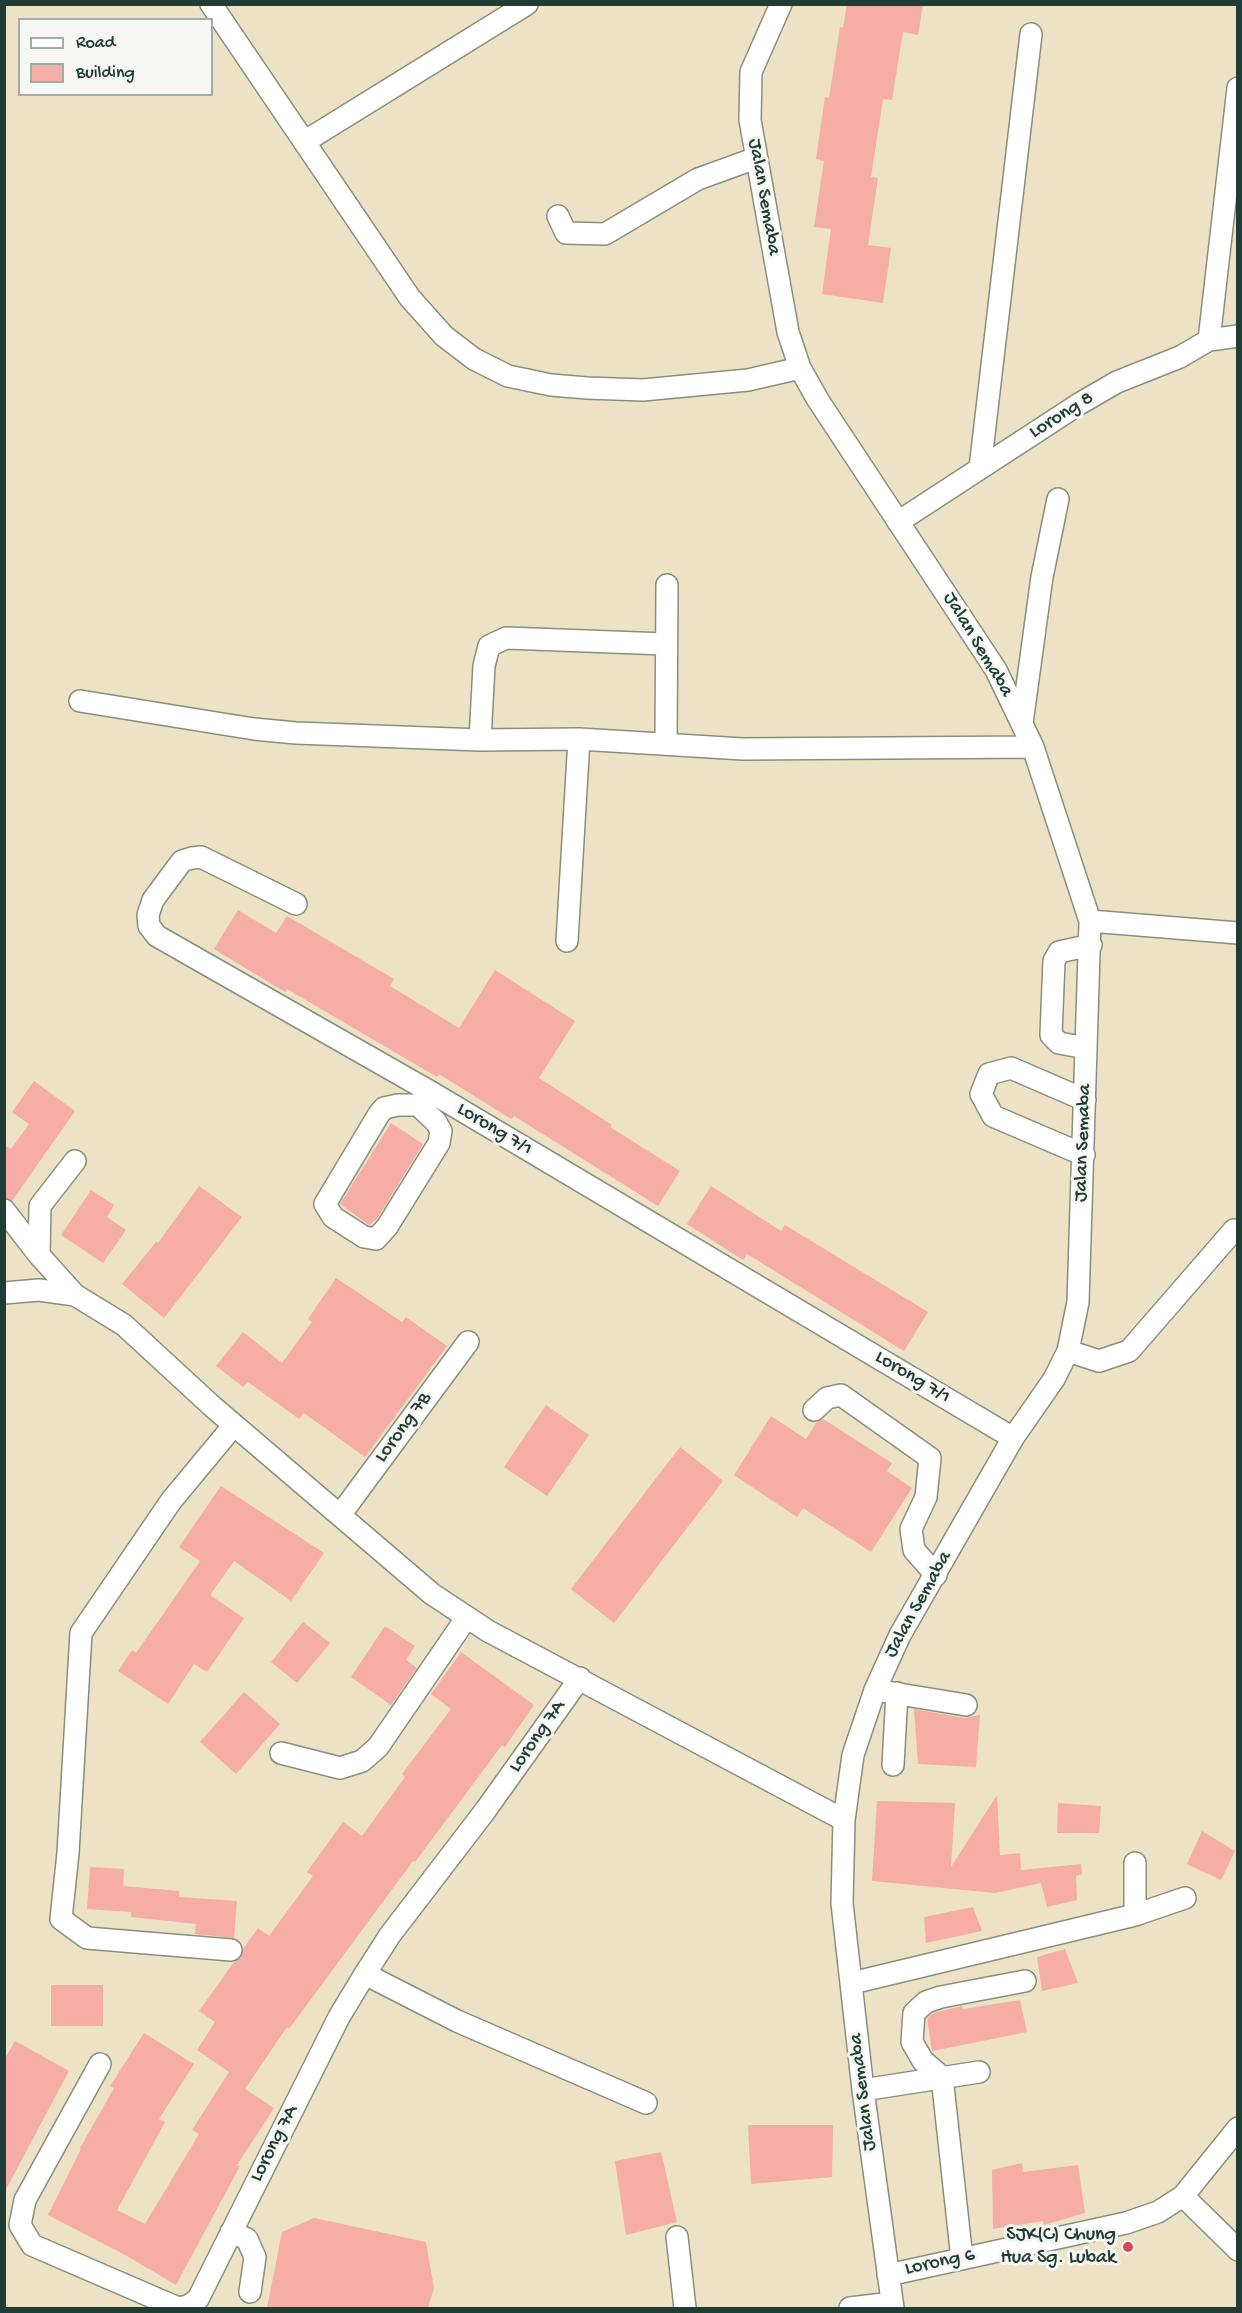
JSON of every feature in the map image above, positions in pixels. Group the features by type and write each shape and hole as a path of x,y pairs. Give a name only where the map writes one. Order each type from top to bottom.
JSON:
{"street":[{"path":"211,4 410,298 444,336 474,359 508,376 551,385 643,390 748,380 800,368"},
{"path":"304,142 527,4"},
{"name":"Jalan Semaba","path":"781,4 751,72 750,120 788,332 800,368 996,670 1033,747 1090,921 1078,1302 1068,1352 1054,1379 1013,1438 900,1635 875,1690 853,1755 844,1820 842,1903 863,2090 893,2306"},
{"path":"980,468 1032,34"},
{"path":"1209,340 1238,88"},
{"path":"558,216 566,233 605,234 698,179 756,158"},
{"name":"Lorong 8","path":"898,522 1079,404 1117,382 1180,357 1209,340 1238,336"},
{"path":"1022,723 1042,577 1058,499"},
{"path":"666,743 667,585"},
{"path":"480,740 484,666 489,646 506,638 665,644"},
{"path":"80,701 254,729 480,740 579,739 743,748 1033,747"},
{"path":"567,941 579,739"},
{"name":"Lorong 7/1","path":"296,904 201,857 182,861 153,900 148,915 149,926 157,936 424,1098 1013,1438"},
{"path":"1090,921 1238,933"},
{"path":"1086,1048 1059,1043 1051,1035 1054,962 1059,952 1091,945"},
{"path":"1084,1155 993,1116 981,1094 989,1074 1011,1068 1086,1100"},
{"path":"424,1098 441,1131 439,1143 387,1227 376,1239 364,1236 333,1216 325,1204 330,1192 384,1108 424,1098"},
{"path":"39,1255 40,1206 75,1161"},
{"path":"4,1210 39,1255 75,1295 124,1325 234,1425 432,1594 488,1631 844,1820"},
{"path":"1068,1352 1099,1360 1129,1351 1234,1230"},
{"path":"4,1293 39,1290 75,1295"},
{"name":"Lorong 7B","path":"340,1515 468,1342"},
{"path":"814,1410 827,1398 841,1395 930,1458 926,1497 911,1529 914,1550 936,1575"},
{"path":"231,1950 87,1938 61,1919 68,1853 81,1634 171,1501 234,1425"},
{"path":"280,1752 340,1768 362,1761 378,1747 466,1617"},
{"name":"Lorong 7A","path":"100,2064 25,2200 20,2225 32,2245 178,2308 198,2299 339,2017 365,1974 390,1935 485,1811 580,1678"},
{"path":"875,1690 966,1705"},
{"path":"893,1765 897,1693"},
{"path":"1135,1863 1135,1915"},
{"path":"852,1983 1135,1915 1185,1898"},
{"path":"365,1974 457,2021 646,2103"},
{"path":"962,2259 942,2077 923,2061 912,2042 915,2013 926,2002 941,1997 1025,1981"},
{"path":"863,2090 979,2072"},
{"name":"Lorong 6","path":"888,2275 1126,2223 1158,2212 1184,2196 1238,2128"},
{"path":"1184,2196 1238,2250"},
{"path":"231,2232 247,2239 255,2257 250,2292"},
{"path":"677,2237 685,2308"},
{"path":"850,2308 893,2306"}],"building":[{"path":"847,4 923,4 918,35 903,32 892,100 883,99 871,177 878,178 868,245 891,248 883,303 822,294 831,229 814,227 824,161 816,159 825,97 829,98 840,27 843,28"},
{"path":"238,910 276,933 287,916 394,979 390,986 459,1028 495,970 575,1021 539,1078 612,1125 610,1127 680,1171 658,1206 514,1116 511,1119 439,1074 437,1077 287,989 285,992 214,949"},
{"path":"34,1081 75,1111 12,1201 4,1198 4,1145 11,1149 29,1124 12,1112"},
{"path":"391,1123 423,1144 377,1219 369,1225 340,1204"},
{"path":"199,1186 242,1217 164,1318 122,1284 156,1242 158,1243"},
{"path":"711,1186 781,1231 785,1225 928,1312 904,1351 747,1254 743,1260 687,1224"},
{"path":"91,1190 114,1205 107,1217 126,1230 103,1263 61,1235"},
{"path":"336,1278 402,1322 406,1317 447,1346 365,1457 304,1413 299,1419 248,1382 243,1387 216,1366 243,1332 282,1363 312,1322 308,1319"},
{"path":"546,1405 589,1435 547,1496 504,1467"},
{"path":"771,1416 806,1439 817,1422 823,1419 892,1463 887,1471 912,1488 871,1552 803,1508 797,1517 734,1475"},
{"path":"680,1447 723,1481 614,1623 571,1589"},
{"path":"221,1486 324,1553 291,1601 234,1561 210,1595 244,1618 207,1672 194,1664 168,1704 118,1671 132,1650 136,1653 200,1561 179,1547"},
{"path":"303,1622 330,1643 297,1683 271,1662"},
{"path":"385,1626 415,1646 406,1660 417,1668 391,1705 351,1677"},
{"path":"461,1652 534,1705 505,1747 502,1745 415,1862 413,1861 289,2029 287,2027 245,2089 274,2108 237,2165 240,2166 176,2285 127,2256 48,2215 80,2148 114,2088 110,2086 144,2033 194,2064 159,2119 165,2122 117,2210 145,2224 199,2134 192,2130 229,2072 197,2050 215,2022 199,2011 234,1962 241,1958 243,1949 258,1928 269,1936 313,1876 307,1872 343,1822 362,1836 405,1777 402,1774 451,1709 431,1694"},
{"path":"244,1692 280,1724 236,1774 200,1742"},
{"path":"914,1709 964,1718 980,1715 976,1767 918,1764"},
{"path":"997,1795 1000,1855 1020,1853 1021,1870 1081,1864 1082,1874 1076,1876 1077,1900 1047,1907 1041,1883 995,1893 872,1881 877,1801 955,1803 951,1867"},
{"path":"1058,1803 1101,1806 1099,1833 1057,1833"},
{"path":"1202,1831 1235,1851 1221,1880 1187,1864"},
{"path":"90,1867 124,1869 123,1886 179,1891 179,1897 237,1901 234,1938 195,1934 196,1924 131,1917 131,1912 87,1909"},
{"path":"973,1907 982,1931 926,1943 924,1917"},
{"path":"1065,1949 1078,1983 1042,1991 1037,1957"},
{"path":"51,1985 103,1985 103,2026 51,2026"},
{"path":"1020,2000 1027,2032 932,2051 927,2018 933,2013 962,2006 963,2009"},
{"path":"15,2041 69,2071 4,2193 4,2060"},
{"path":"748,2125 833,2125 832,2177 751,2184"},
{"path":"661,2152 677,2222 626,2235 615,2161"},
{"path":"1022,2163 1023,2172 1078,2165 1085,2213 1044,2225 1043,2221 993,2229 992,2170"},
{"path":"314,2218 426,2242 434,2288 428,2308 267,2308 282,2232"}],"place":[{"name":"SJK(C) Chung Hua Sg. Lubak","path":"1128,2247"}]}
